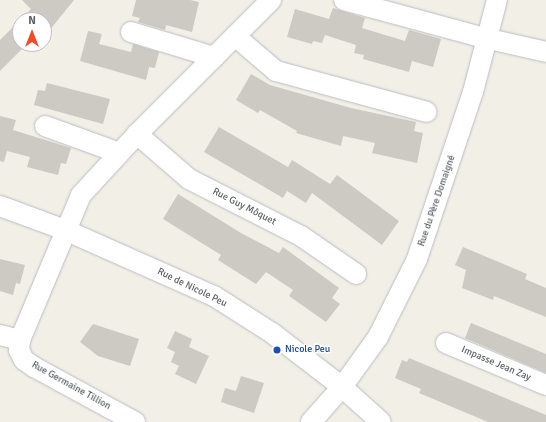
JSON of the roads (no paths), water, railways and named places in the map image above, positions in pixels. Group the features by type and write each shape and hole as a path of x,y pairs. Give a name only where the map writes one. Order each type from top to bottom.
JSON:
{"street":[{"path":"0,335 20,340 81,195 137,134 271,0"},
{"path":"344,0 382,5 489,40 546,52"},
{"name":"Rue du Père Domaigné","path":"342,387 378,337 417,259 489,40 497,0"},
{"path":"131,32 214,57"},
{"path":"235,36 276,71 427,112"},
{"path":"45,126 119,153"},
{"name":"Rue Guy Môquet","path":"137,134 189,178 301,236 356,274"},
{"name":"Rue de Nicole Peu","path":"0,206 65,230 214,296 272,332 342,387 381,422"},
{"name":"Rue Germaine Tillion","path":"20,340 19,350 24,360 34,367 135,422"},
{"name":"Impasse Jean Zay","path":"446,343 546,385"},
{"path":"311,422 342,387"}],"place":[{"name":"Nicole Peu","path":"277,350"}]}
